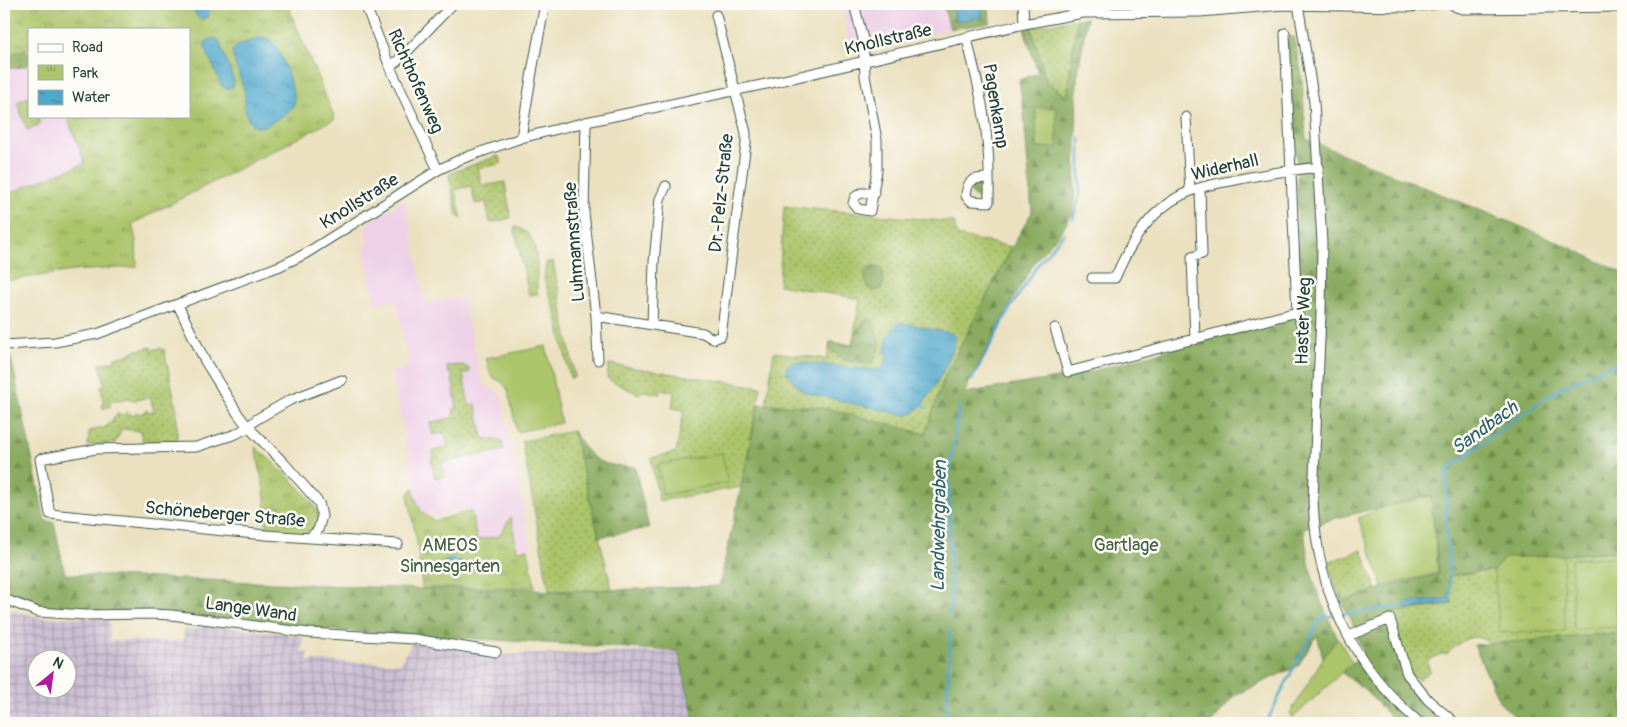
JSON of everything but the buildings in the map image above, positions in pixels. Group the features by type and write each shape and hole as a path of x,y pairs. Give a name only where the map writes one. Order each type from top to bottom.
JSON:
{"street":[{"name":"Richthofenweg","path":"365,4 390,67 438,170"},
{"path":"390,67 453,4"},
{"path":"521,138 545,4"},
{"path":"854,4 863,39 865,76 877,140 877,170 874,193"},
{"path":"1023,4 1024,24"},
{"name":"Knollstraße","path":"4,345 55,342 97,334 280,266 305,254 438,170 461,159 521,138 586,122 644,111 967,39 1024,24 1090,12 1298,4 1410,7 1437,4"},
{"name":"Haster Weg","path":"1298,4 1314,102 1322,243 1321,315 1314,468 1314,506 1318,549 1324,577 1348,636 1384,688 1420,723"},
{"path":"1452,4 1463,9 1623,7"},
{"path":"716,15 734,90"},
{"name":"Haster Weg","path":"1285,33 1296,312 1300,322"},
{"name":"Pagenkamp","path":"967,39 982,106 987,141 989,178"},
{"name":"Dr.-Pelz-Straße","path":"652,325 703,333 713,339 721,336 746,143 746,133 734,90"},
{"path":"1186,118 1190,191"},
{"name":"Luhmannstraße","path":"586,122 584,214 596,316 598,360"},
{"name":"Widerhall","path":"1092,278 1115,278 1126,253 1143,228 1160,210 1190,191 1291,170 1319,167"},
{"path":"596,316 652,325 654,262 660,199 666,186"},
{"path":"1195,340 1192,257 1202,254 1200,188"},
{"path":"178,305 205,361 248,427 284,463 319,503 322,516 318,530 309,538"},
{"name":"Haster Weg","path":"1055,328 1068,372 1296,312"},
{"path":"248,427 257,418 290,400 342,380"},
{"name":"Schöneberger Straße","path":"248,427 236,434 196,447 96,449 40,459 50,514 309,538 398,544"},
{"name":"Lange Wand","path":"4,599 38,612 85,615 172,615 309,633 414,639 496,652"},
{"path":"1348,636 1390,619 1407,674 1428,700 1455,723"}],"shaded area":[{"path":"841,4 943,4 950,29 852,51"},
{"path":"28,48 28,118 68,118 85,163 4,195 4,57"},
{"path":"405,199 425,303 462,297 483,384 501,394 531,548 518,550 511,516 498,536 478,541 471,508 436,516 425,513 418,505 391,371 409,368 398,308 396,300 375,304 364,250 368,242 365,226"},
{"path":"4,608 42,618 109,617 110,641 183,641 184,629 194,630 209,625 303,636 302,651 308,652 308,661 400,663 412,643 498,655 678,651 695,723 4,723"}],"green space":[{"path":"4,4 22,45 28,52 28,65 19,68 4,66"},
{"path":"4,4 287,4 335,119 132,224 136,241 137,267 73,271 4,281 4,195 85,163 68,118 190,118 190,28 28,28 28,48 4,56"},
{"path":"943,4 989,4 990,23 950,29"},
{"name":"Gartlage","path":"1087,18 1077,79 1075,194 1072,215 1059,234 1036,260 1014,297 964,393 1082,374 1299,314 1297,165 1286,37 1294,37 1302,76 1306,139 1556,241 1623,273 1623,550 1506,558 1494,570 1448,576 1452,604 1386,615 1404,675 1452,723 1396,723 1363,688 1342,673 1363,652 1351,619 1338,596 1342,595 1346,601 1382,588 1439,574 1431,495 1304,528 1308,558 1315,585 1338,638 1323,658 1317,635 1298,666 1235,695 1211,723 695,723 678,651 295,628 163,612 42,609 4,593 4,359 11,357 45,521 54,522 65,574 419,589 536,589 550,592 719,586 758,404 829,409 925,434 945,376 1032,212 1019,80 1038,73 1024,28 1031,27 1046,81 1067,97 1077,19"},
{"path":"1077,19 1067,98 1046,81 1031,27"},
{"path":"28,97 28,118 38,118 40,124 27,130 17,102"},
{"path":"1036,108 1056,108 1057,147 1037,148"},
{"path":"497,156 501,158 501,164 478,168 482,186 505,182 511,218 490,223 486,202 475,204 471,186 455,190 462,219 457,216 449,176 451,173"},
{"path":"978,184 983,186 985,191 983,196 978,198 973,196 971,191 973,186"},
{"path":"784,206 954,222 957,236 1012,247 945,376 925,435 829,409 766,404 774,352 827,359 830,342 852,345 860,299 779,285"},
{"path":"514,227 524,231 534,245 538,294 529,295"},
{"path":"553,261 575,377 570,378 556,313 544,278 546,263"},
{"path":"875,266 882,269 884,281 881,289 872,291 866,283 865,275 867,268"},
{"path":"865,320 873,320 880,346 872,363 845,361 829,348 830,342 852,345 854,335"},
{"path":"546,346 561,423 517,432 508,390 503,383 494,378 490,373 486,358"},
{"path":"151,347 152,350 164,349 177,411 177,441 143,442 140,431 122,429 115,443 88,446 89,431 100,427 101,429 109,425 108,423 114,421 113,417 117,416 117,413 122,416 127,411 128,414 132,415 136,414 136,412 141,414 147,410 147,412 154,411 150,397 131,401 130,398 110,402 110,406 103,409 101,387 105,385 100,364 115,361 114,358"},
{"path":"609,364 761,387 741,487 659,501 651,458 676,452 684,410 672,408 674,392 661,390 660,394 643,391 638,394 613,382 607,378"},
{"path":"463,365 470,372 463,374 469,405 476,404 483,438 502,441 504,450 442,463 445,476 435,478 431,459 434,458 433,451 448,447 444,433 433,435 430,423 454,417 453,410 457,408 451,372 448,373 447,366"},
{"path":"573,431 612,589 549,591 522,441"},
{"path":"573,431 586,450 598,460 612,465 635,467 649,528 599,537"},
{"path":"255,447 301,489 315,508 318,522 307,535 265,532 265,500"},
{"path":"722,453 728,483 663,495 658,465"},
{"name":"AMEOS Sinnesgarten","path":"413,488 421,511 435,521 471,511 477,540 499,536 511,517 517,550 528,549 535,587 422,588 417,543 408,495"},
{"path":"1431,496 1438,573 1383,586 1358,518 1384,507"},
{"path":"1362,550 1377,590 1345,601 1342,594 1338,596 1328,562"},
{"path":"1623,550 1623,633 1490,644 1484,640 1472,637 1457,645 1447,654 1441,654 1427,661 1430,671 1419,680 1409,673 1391,613 1452,604 1447,575 1494,570 1505,558"},
{"path":"1563,555 1565,632 1500,633 1494,570 1505,558"},
{"path":"1614,557 1617,627 1574,629 1571,559"},
{"path":"1623,633 1623,723 1522,723 1500,703 1474,645"},
{"path":"1338,638 1352,663 1293,718 1290,713 1323,658"}],"water":[{"path":"191,4 206,4 209,12 208,17 201,19 196,15"},
{"path":"952,4 982,4 982,17 956,21"},
{"path":"262,37 273,42 280,54 290,80 295,102 291,109 282,116 266,125 256,127 247,118 244,90 232,51 238,45"},
{"path":"215,38 219,41 234,81 233,87 226,89 221,85 205,47 206,41"},
{"path":"899,323 951,333 956,338 939,379 925,401 912,414 904,415 807,393 800,389 786,372 787,366 796,362 881,369 886,359 888,339"},
{"path":"453,558 457,562 462,561 463,566 459,568 456,574 449,575 444,571 443,562"},
{"path":"1451,598 1451,603 1407,609 1403,606 1406,603"}],"waterway":[{"name":"Landwehrgraben","path":"1073,219 1080,193 1080,138"},
{"name":"Landwehrgraben","path":"972,380 1011,307 1039,263 1064,233"},
{"name":"Sandbach","path":"1451,598 1446,527 1447,470 1562,387 1623,360"},
{"path":"920,402 926,408"},
{"name":"Landwehrgraben","path":"951,617 949,474 959,406"},
{"name":"Sandbach","path":"1266,723 1320,620 1324,617 1403,606"},
{"name":"Landwehrgraben","path":"946,723 950,630"}]}
